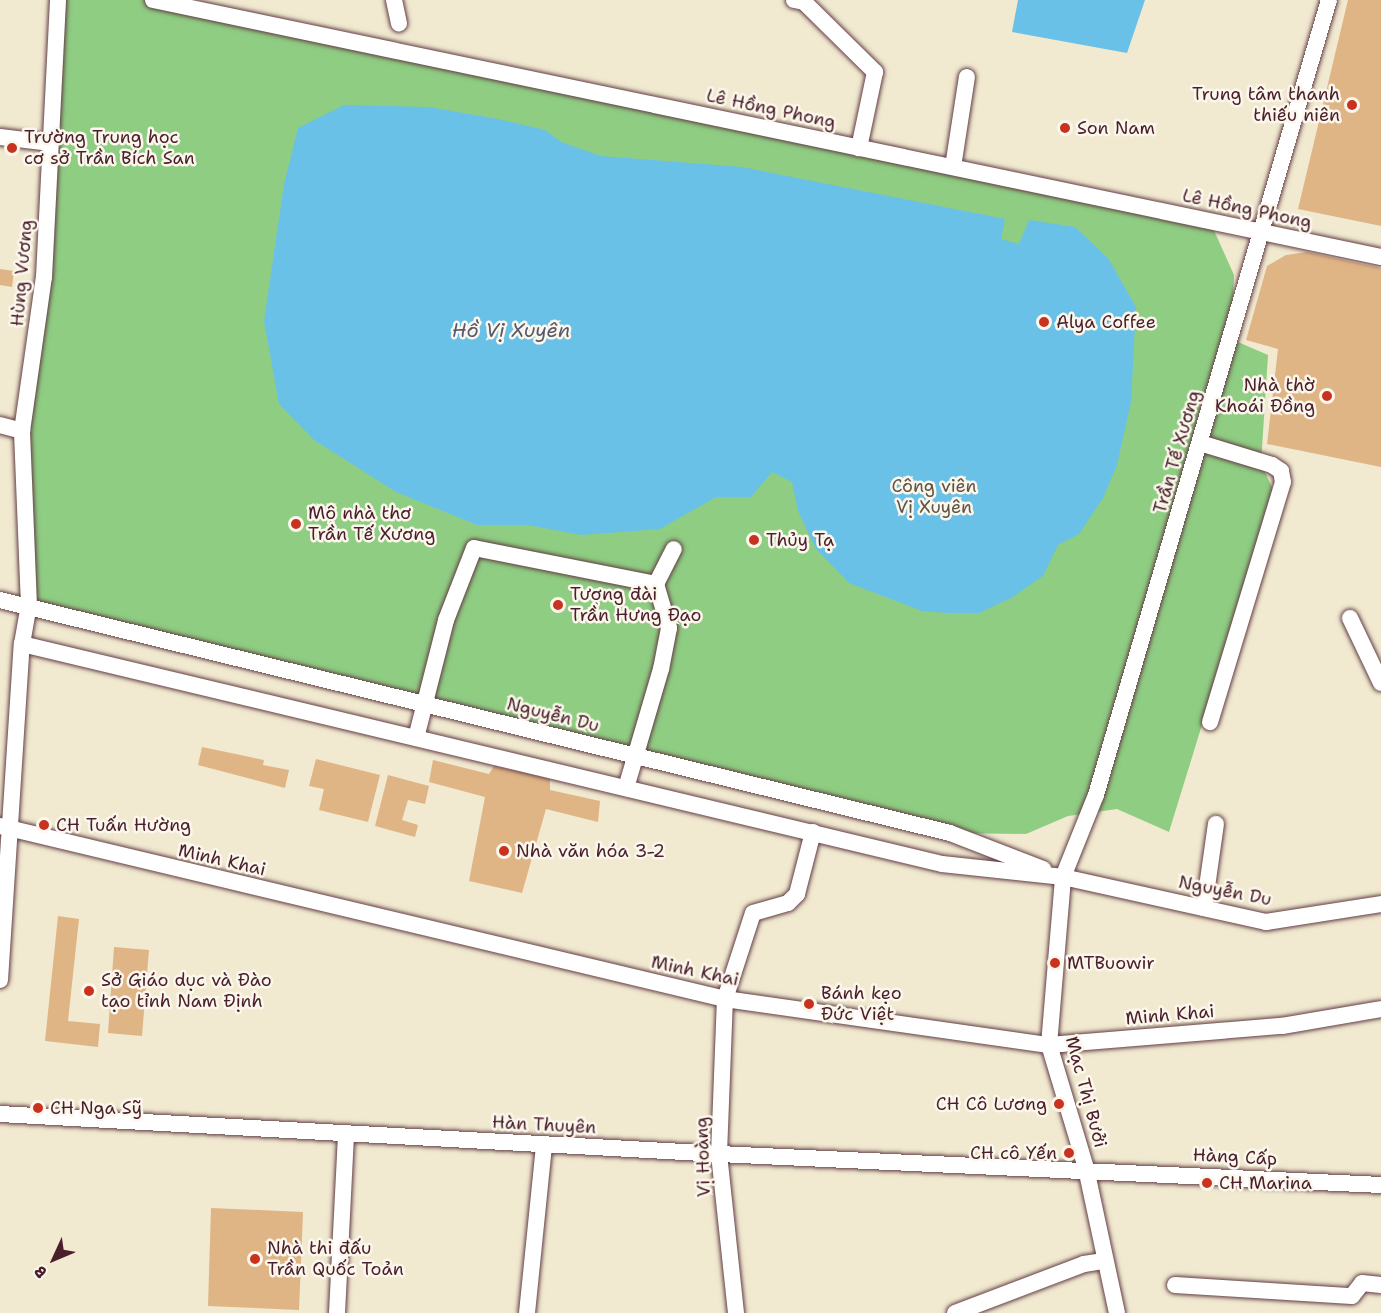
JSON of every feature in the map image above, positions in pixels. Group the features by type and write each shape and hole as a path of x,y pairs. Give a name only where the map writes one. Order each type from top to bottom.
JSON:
{"street":[{"name":"Hùng Vương","path":"0,980 6,828 22,644 29,606 22,431 44,277 58,0"},
{"name":"Lê Hồng Phong","path":"153,0 1381,257"},
{"path":"394,0 399,23"},
{"path":"794,0 804,2 874,72 859,148"},
{"name":"Trần Tế Xương","path":"1063,877 1096,795 1264,232 1329,0"},
{"path":"953,167 966,77"},
{"path":"0,137 50,143"},
{"path":"0,425 22,431"},
{"path":"1200,443 1272,465 1281,471 1282,482 1210,722"},
{"path":"416,738 446,620 474,548 656,584"},
{"path":"626,788 637,756 669,628 656,584 674,549"},
{"name":"Nguyễn Du","path":"0,600 950,833 1063,877"},
{"path":"1350,618 1381,682"},
{"name":"Nguyễn Du","path":"22,644 942,864 1063,877 1266,922 1381,904"},
{"path":"1204,908 1216,824"},
{"name":"Minh Khai","path":"6,828 725,999 1049,1045 1282,1026 1381,1008"},
{"path":"725,999 753,913 788,903 797,894 813,832"},
{"name":"Mạc Thị Bưởi","path":"1063,877 1049,1045 1086,1168 1104,1261 1117,1313"},
{"name":"Vị Hoàng","path":"725,999 719,1154 736,1313"},
{"name":"Hàn Thuyên","path":"0,1114 719,1154 1086,1168"},
{"path":"337,1313 346,1133"},
{"path":"527,1313 544,1145"},
{"name":"Hàng Cấp","path":"1086,1168 1381,1185"},
{"path":"955,1313 1084,1264 1104,1261"},
{"path":"1174,1285 1352,1296 1362,1283 1381,1285"}],"green space":[{"name":"Công viên Vị Xuyên","path":"58,0 151,0 1212,226 1234,275 1231,339 1268,355 1261,464 1274,491 1169,832 1117,809 1068,816 1026,834 950,833 29,606 22,431 44,277"}],"water":[{"path":"1018,0 1145,0 1127,53 1012,32"},
{"name":"Hồ Vị Xuyên","path":"344,105 429,107 545,130 561,142 601,156 742,167 1005,219 1001,239 1019,244 1029,220 1075,227 1108,258 1136,307 1131,402 1117,465 1103,498 1079,534 1058,545 1043,576 1011,598 979,613 948,613 922,611 849,583 816,549 798,511 792,482 772,472 751,497 716,497 660,529 581,535 528,525 477,525 396,492 314,440 279,404 264,321 284,184 298,128"}],"building":[{"name":"Trung tâm thanh thiếu niên","path":"1348,0 1381,0 1381,226 1298,209"},
{"name":"Nhà thờ Khoái Đồng","path":"1307,252 1381,268 1381,467 1267,444 1278,349 1246,340 1267,266 1286,255"},
{"path":"0,269 14,271 12,287 0,285"},
{"path":"202,747 264,760 263,765 289,770 285,788 198,765"},
{"path":"316,759 380,775 368,822 319,810 324,789 309,786"},
{"name":"Nhà văn hóa 3-2","path":"433,760 489,774 494,766 550,779 550,790 600,801 598,822 546,809 522,893 469,881 485,797 429,782"},
{"path":"388,775 429,786 425,804 408,800 402,820 418,825 415,837 375,826"},
{"path":"58,916 79,919 68,1021 100,1024 98,1047 45,1041"},
{"path":"114,947 149,950 142,1036 108,1033"},
{"name":"Nhà thi đấu Trần Quốc Toản","path":"211,1208 303,1212 299,1310 208,1306"}],"place":[{"name":"Trung tâm thanh thiếu niên","path":"1352,105"},
{"name":"Son Nam","path":"1065,128"},
{"name":"Trường Trung học cơ sở Trần Bích San","path":"12,148"},
{"name":"Alya Coffee","path":"1044,322"},
{"name":"Nhà thờ Khoái Đồng","path":"1327,396"},
{"name":"Mộ nhà thơ Trần Tế Xương","path":"296,524"},
{"name":"Thủy Tạ","path":"754,540"},
{"name":"Tượng đài Trần Hưng Đạo","path":"558,605"},
{"name":"CH Tuấn Hường","path":"44,825"},
{"name":"Nhà văn hóa 3-2","path":"504,851"},
{"name":"MTBuowir","path":"1055,963"},
{"name":"Sở Giáo dục và Đào tạo tỉnh Nam Định","path":"89,991"},
{"name":"Bánh kẹo Đức Việt","path":"809,1004"},
{"name":"CH Cô Lương","path":"1059,1104"},
{"name":"CH Nga Sỹ","path":"38,1108"},
{"name":"CH cô Yến","path":"1069,1153"},
{"name":"CH Marina","path":"1207,1183"},
{"name":"Nhà thi đấu Trần Quốc Toản","path":"255,1259"}]}
